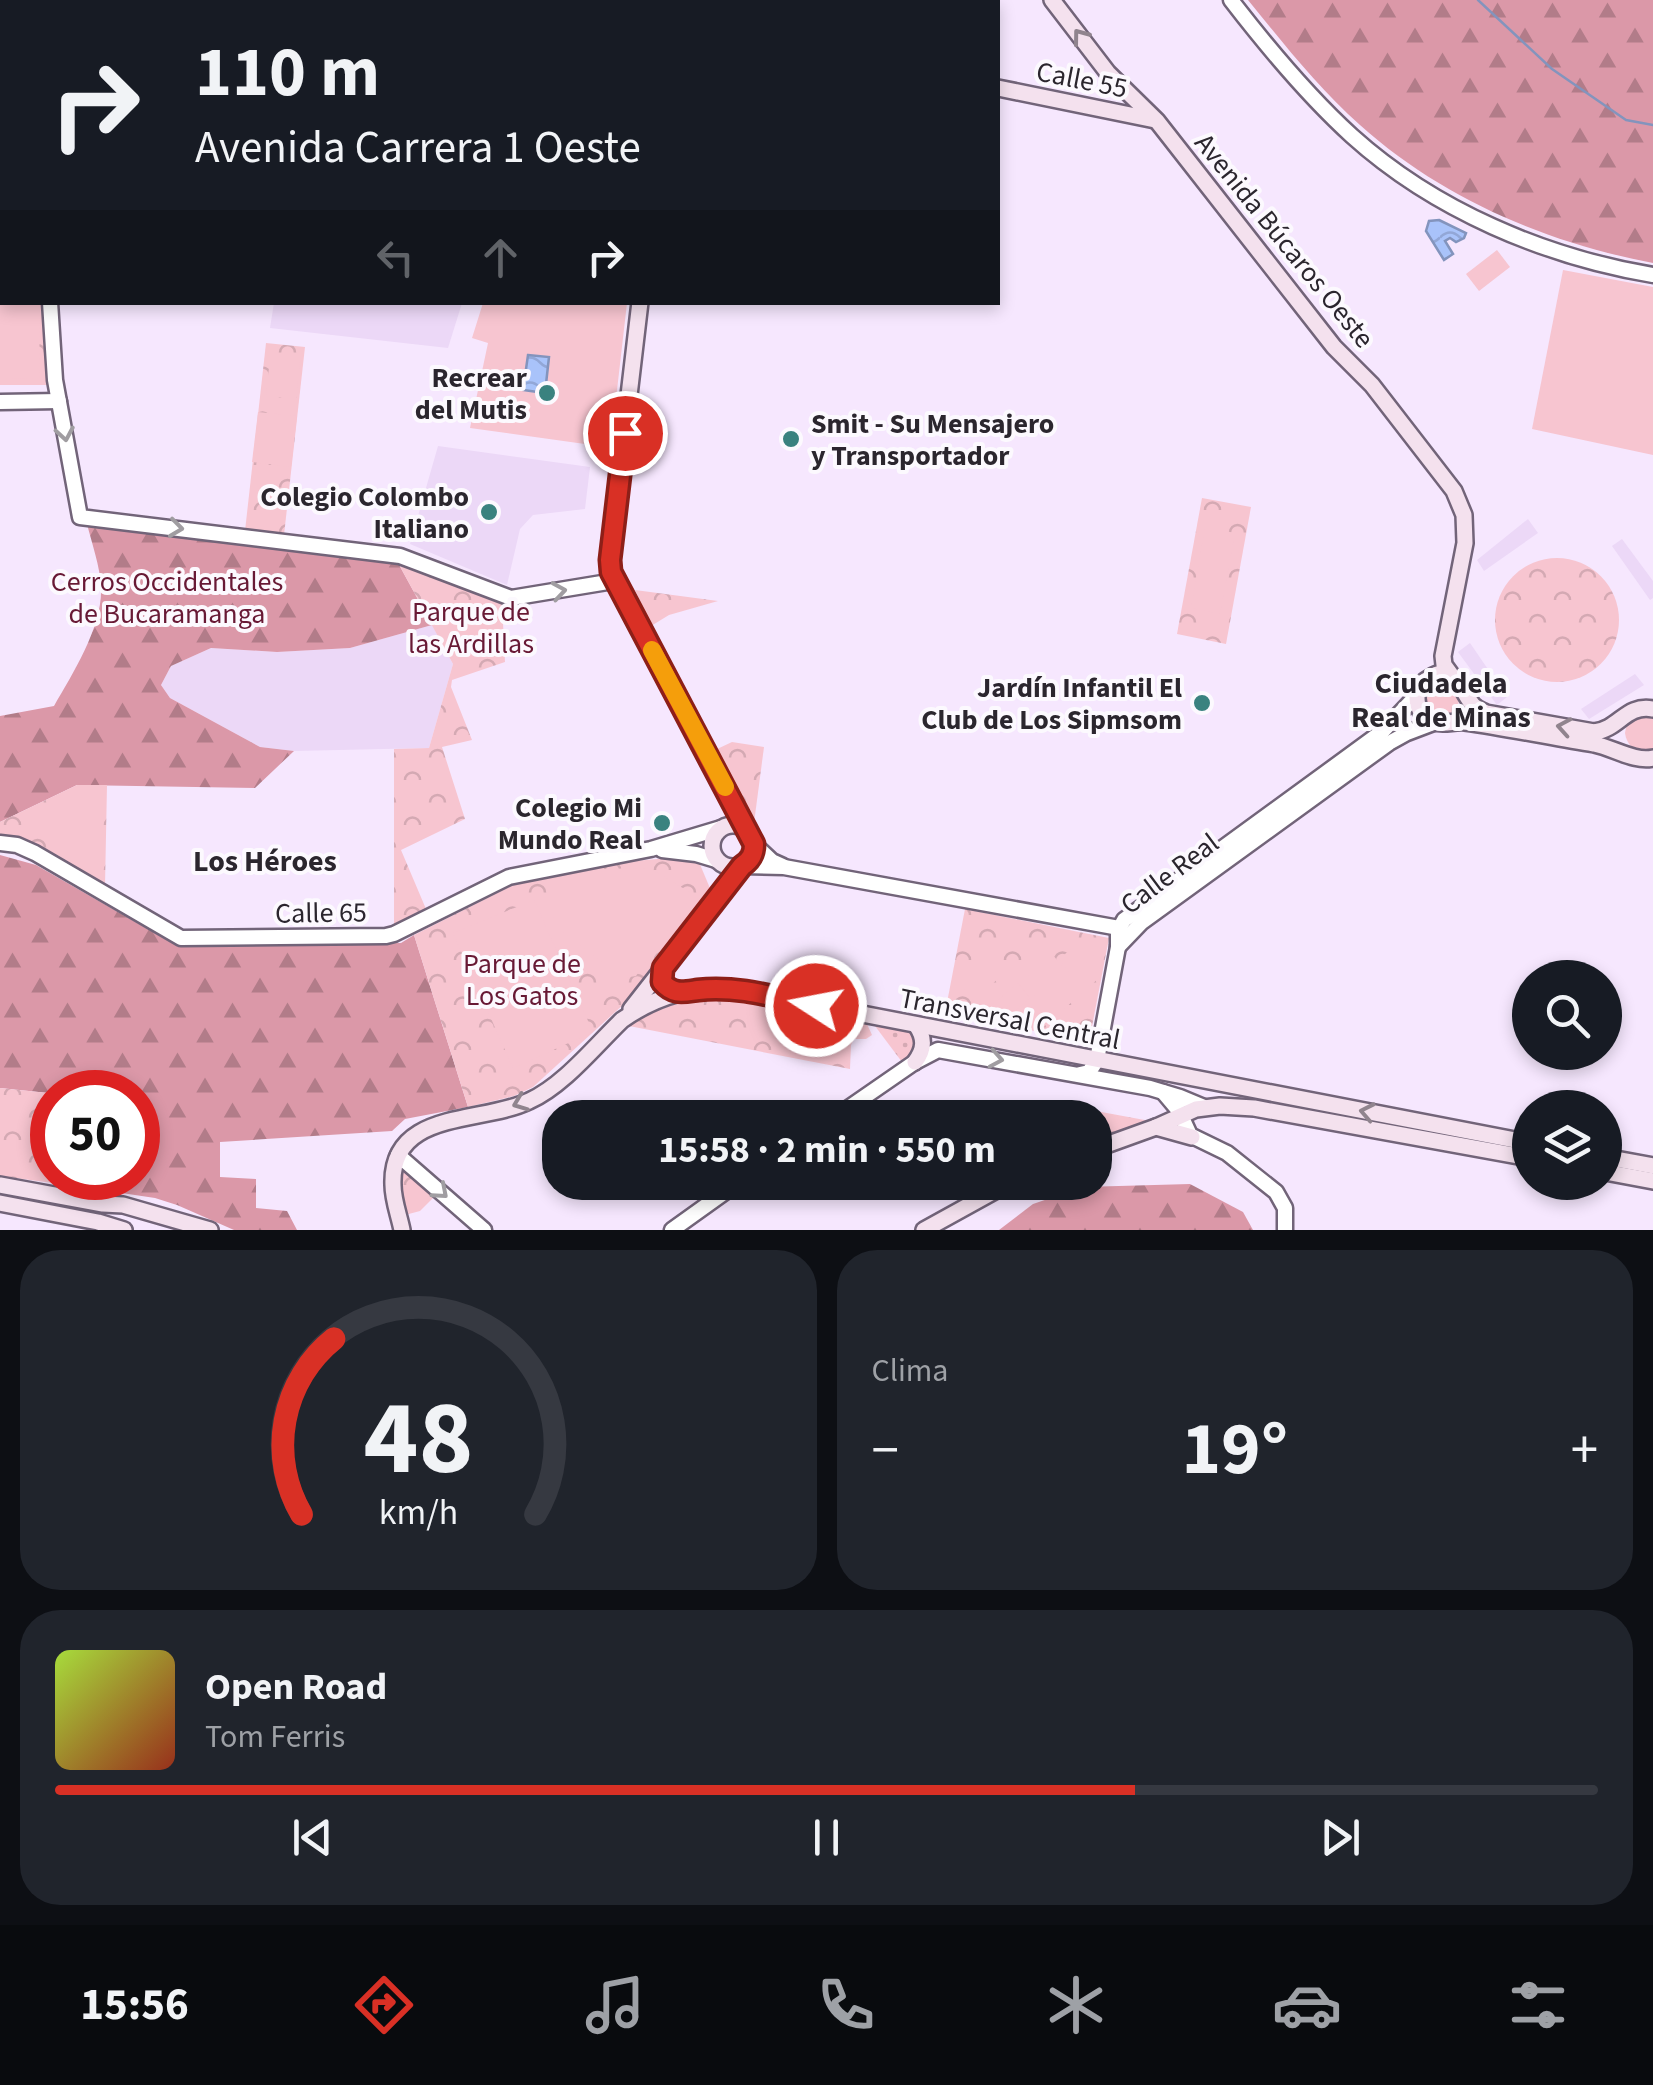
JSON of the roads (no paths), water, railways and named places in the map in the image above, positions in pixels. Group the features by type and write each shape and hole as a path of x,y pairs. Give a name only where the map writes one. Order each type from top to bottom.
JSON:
{"main road":[{"name":"Avenida Búcaros Oeste","path":"1052,0 1108,73 1158,121 1334,347 1372,385 1458,498 1465,522"},
{"name":"Calle 55","path":"1000,88 1158,121"},
{"path":"622,1020 752,856 753,840 614,581 610,560 640,305"},
{"path":"1465,522 1466,543 1443,656 1444,665 1462,684 1472,704 1491,714 1598,732 1653,697"},
{"path":"1465,522 1435,659 1421,688 1420,711 1436,722 1463,722 1606,746 1649,761"},
{"path":"1421,688 1438,674 1452,676"},
{"path":"1632,710 1653,709"},
{"path":"719,896 723,878 719,862 712,854 712,839 736,807"},
{"path":"724,826 742,826 753,840"},
{"path":"719,862 742,866"},
{"path":"663,968 661,975 666,987 678,993"},
{"name":"Transversal Central","path":"398,1154 408,1140 434,1125 531,1100 562,1077 622,1020 648,1003 702,989 733,989 1512,1140"},
{"path":"915,1062 923,1040 916,1025"},
{"path":"1190,1120 1206,1090 1204,1081"},
{"path":"1112,1144 1156,1127 1254,1108 1512,1155"},
{"path":"1156,1127 1190,1120"},
{"path":"398,1154 393,1184 402,1230"},
{"path":"1622,1160 1653,1166"},
{"path":"1622,1175 1653,1181"},
{"path":"0,1185 123,1205 210,1230"},
{"path":"924,1230 978,1200"},
{"path":"0,1203 124,1230"}],"street":[{"path":"1231,0 1328,114 1411,181 1469,215 1526,240 1571,256 1653,275"},
{"path":"50,305 53,361 80,517 400,556 511,598 614,581"},
{"path":"0,392 58,396"},
{"path":"0,402 58,396"},
{"name":"Calle Real","path":"1118,947 1119,928 1126,918 1383,731 1421,688"},
{"name":"Calle Real","path":"1118,947 1142,922 1389,743 1436,722"},
{"name":"Calle 65","path":"0,843 35,852 175,936 390,935 509,876 652,850 724,826"},
{"path":"753,840 784,867"},
{"name":"Calle 65","path":"652,850 696,854 719,862"},
{"path":"742,866 784,867 1119,928"},
{"path":"1080,1074 1093,1069 1097,1060 1118,947"},
{"path":"860,1100 938,1050 1162,1092 1226,1153 1276,1192 1285,1208 1285,1230"},
{"path":"1162,1092 1190,1120"},
{"path":"398,1154 484,1230"},
{"path":"672,1230 714,1200"}],"water":[{"path":"1439,220 1466,233 1456,242 1450,238 1445,241 1453,254 1444,260 1426,231 1429,221"},
{"path":"528,355 549,357 545,393 523,390"}],"waterway":[{"path":"1478,0 1552,69 1626,120 1653,125"}],"place":[{"name":"Recrear del Mutis","path":"547,393"},
{"name":"Smit - Su Mensajero y Transportador","path":"791,439"},
{"name":"Colegio Colombo Italiano","path":"489,512"},
{"name":"Jardín Infantil El Club de Los Sipmsom","path":"1202,703"},
{"name":"Colegio Mi Mundo Real","path":"662,823"}],"district":[{"name":"Ciudadela Real de Minas","path":"1441,700"},
{"name":"Los Héroes","path":"265,861"}],"park label":[{"name":"Cerros Occidentales de Bucaramanga","path":"167,597"},
{"name":"Parque de las Ardillas","path":"471,627"},
{"name":"Parque de Los Gatos","path":"522,979"}]}
